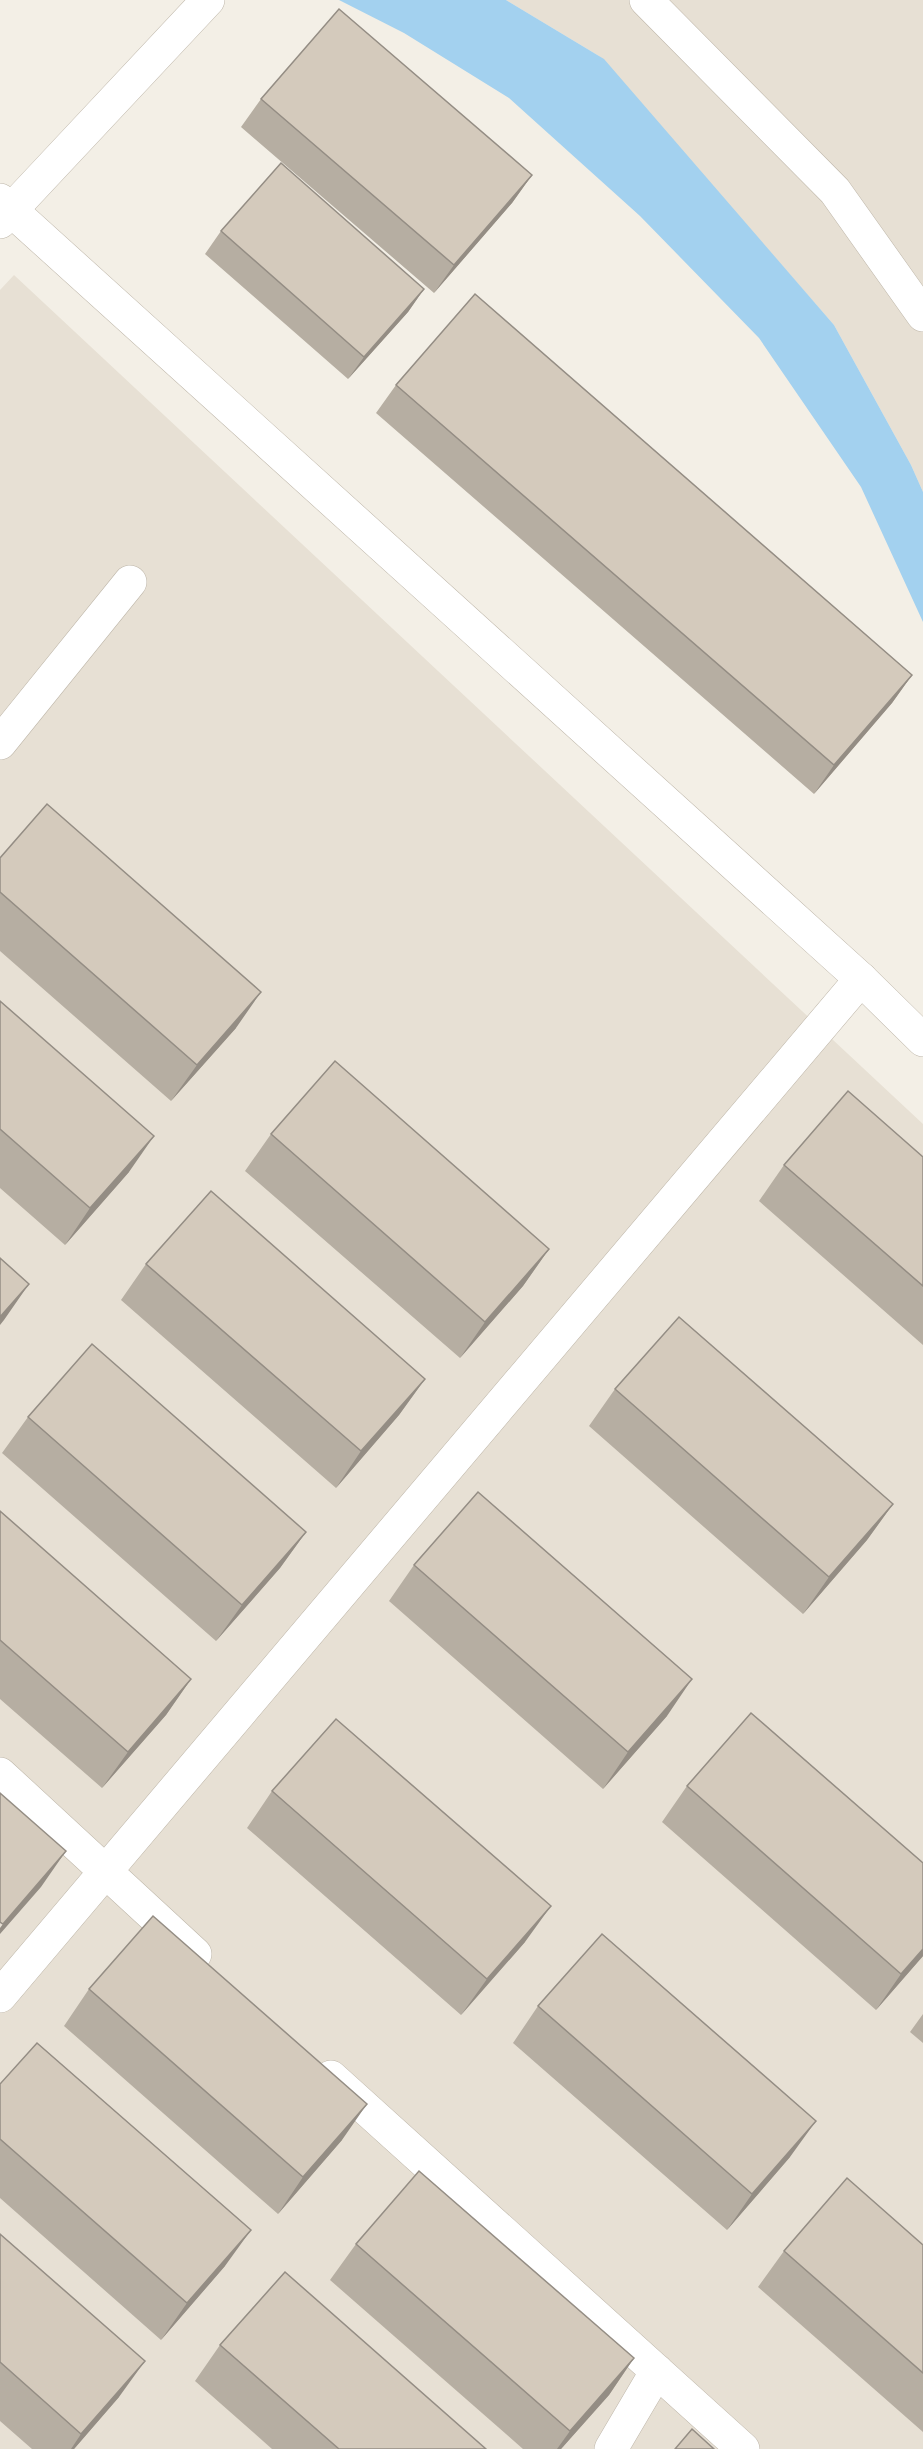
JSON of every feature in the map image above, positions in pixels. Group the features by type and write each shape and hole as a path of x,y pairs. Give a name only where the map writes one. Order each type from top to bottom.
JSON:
{"street":[{"path":"208,0 4,211 861,979 923,1040"},
{"path":"646,0 836,191 923,315"},
{"path":"0,743 130,582"},
{"path":"0,1996 861,979"},
{"path":"0,1774 104,1872 219,1975"},
{"path":"306,2054 742,2449"},
{"path":"611,2449 657,2371"}],"shaded area":[{"path":"506,0 923,0 923,492 911,465 834,325 599,56"},
{"path":"14,275 923,1124 923,2449 0,2449 0,290"}],"water":[{"path":"339,0 506,0 604,59 834,325 911,465 923,492 923,622 861,487 759,338 640,216 509,98 404,33"}],"building":[{"path":"339,9 532,175 454,265 261,99"},
{"path":"281,163 424,289 364,357 221,231"},
{"path":"475,294 912,675 834,765 396,385"},
{"path":"47,804 261,992 197,1065 0,892 0,858"},
{"path":"0,1001 154,1136 90,1208 0,1129"},
{"path":"335,1061 549,1249 485,1322 271,1134"},
{"path":"848,1091 923,1157 923,1286 784,1165"},
{"path":"211,1191 425,1379 361,1451 146,1264"},
{"path":"0,1258 29,1284 0,1317"},
{"path":"679,1317 893,1504 829,1577 615,1389"},
{"path":"92,1344 306,1532 242,1605 28,1417"},
{"path":"478,1492 692,1679 628,1752 414,1565"},
{"path":"0,1511 191,1679 128,1752 0,1640"},
{"path":"751,1713 923,1863 923,1949 901,1974 687,1786"},
{"path":"336,1719 551,1906 487,1979 272,1791"},
{"path":"0,1793 66,1851 3,1924 0,1922"},
{"path":"153,1916 367,2104 303,2177 89,1989"},
{"path":"602,1934 816,2121 752,2194 538,2006"},
{"path":"37,2043 251,2230 187,2303 0,2139 0,2084"},
{"path":"419,2171 634,2358 570,2431 356,2244"},
{"path":"847,2178 923,2245 923,2373 784,2251"},
{"path":"0,2234 145,2361 81,2434 0,2362"},
{"path":"285,2272 486,2449 339,2449 220,2345"},
{"path":"692,2429 714,2449 675,2449"}]}
